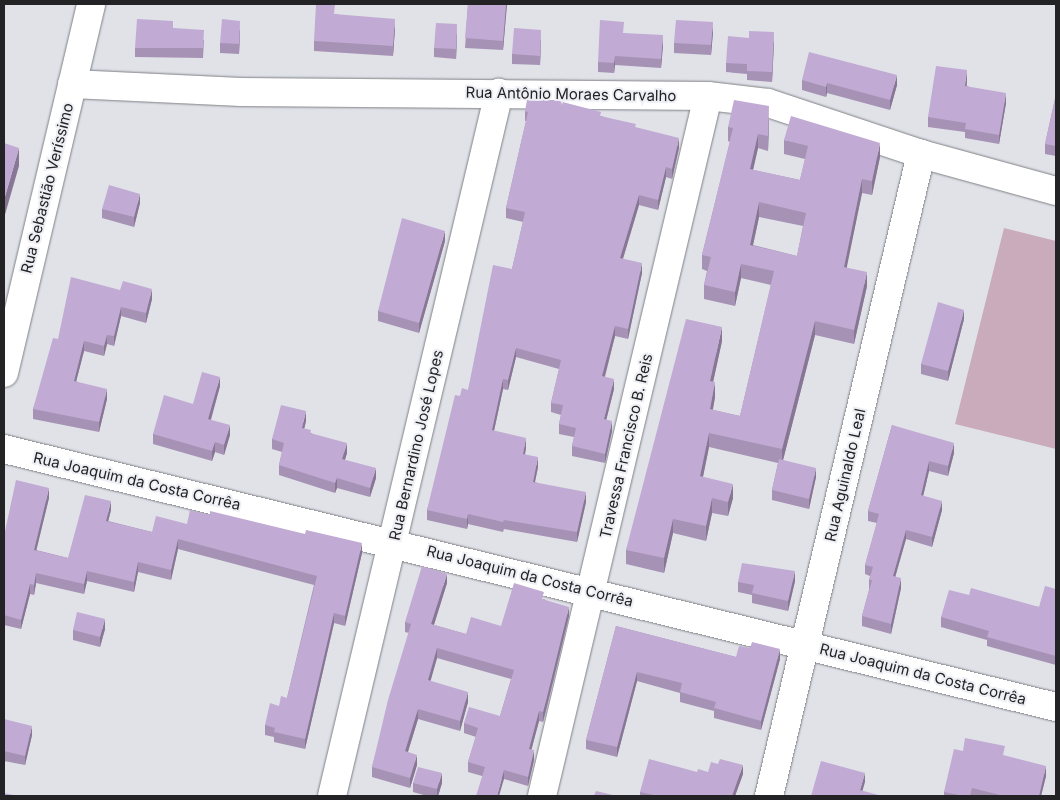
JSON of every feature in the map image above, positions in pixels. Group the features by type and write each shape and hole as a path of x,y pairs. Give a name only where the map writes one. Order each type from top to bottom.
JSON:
{"street":[{"name":"Rua Sebastião Veríssimo","path":"4,373 91,4"},
{"name":"Rua Antônio Moraes Carvalho","path":"72,84 241,92 708,96 768,103 921,154 1056,191"},
{"name":"Rua Bernardino José Lopes","path":"332,796 394,542 499,93"},
{"name":"Travessa Francisco B. Reis","path":"542,796 593,591 708,96"},
{"name":"Rua Aguinaldo Leal","path":"769,796 921,154"},
{"name":"Rua Joaquim da Costa Corrêa","path":"4,449 394,542 1056,707"}],"shaded area":[{"path":"1004,228 1056,241 1056,449 955,424"}],"building":[{"path":"316,4 335,4 334,14 395,19 393,46 314,41"},
{"path":"468,4 506,4 503,41 465,38"},
{"path":"137,19 173,21 173,28 204,30 203,48 135,48"},
{"path":"222,19 240,21 239,44 220,43"},
{"path":"600,20 624,22 623,33 663,35 661,59 615,56 614,63 598,62"},
{"path":"676,20 713,22 711,45 674,43"},
{"path":"436,23 457,24 456,49 434,48"},
{"path":"514,28 541,30 540,56 512,54"},
{"path":"749,31 774,32 772,72 747,71 747,64 726,63 728,36 749,38"},
{"path":"809,52 897,75 890,100 827,83 826,87 802,80"},
{"path":"936,66 967,70 965,86 1006,93 999,135 965,129 966,123 928,117"},
{"path":"1056,94 1056,146 1045,144"},
{"path":"527,100 555,100 601,112 600,116 636,124 635,127 679,138 672,169 666,167 658,200 639,195 620,258 642,263 628,329 615,326 602,376 614,379 604,419 612,421 605,454 572,446 576,428 559,424 563,405 551,403 561,360 516,348 508,380 503,379 492,430 526,438 523,454 538,457 533,482 586,492 577,532 504,520 503,522 468,514 467,519 427,510 455,395 460,396 462,388 468,390 493,265 512,269 525,212 506,208 528,112 525,111"},
{"path":"734,100 769,106 768,136 758,134 750,169 800,180 808,146 784,140 791,116 880,143 872,181 862,179 844,267 867,272 854,330 815,321 782,449 709,433 700,476 733,484 728,502 712,498 706,526 673,519 664,558 626,550 686,319 722,327 710,381 715,382 710,409 740,416 774,271 741,264 735,292 704,285 711,257 702,255 733,128 728,127","holes":["759,202 806,213 797,256 750,245"]},
{"path":"4,143 19,148 4,200"},
{"path":"109,185 140,194 134,217 102,209"},
{"path":"402,218 445,231 419,323 378,311"},
{"path":"71,277 120,290 123,281 152,289 146,313 121,307 114,336 107,335 104,346 84,341 74,381 107,389 99,422 33,409 53,338 58,339"},
{"path":"938,302 964,310 948,371 921,364"},
{"path":"202,372 220,377 208,419 230,425 224,445 215,442 212,451 153,434 164,395 193,404"},
{"path":"281,405 306,411 302,428 311,430 310,433 347,443 342,459 376,468 370,488 337,478 335,483 279,465 284,443 272,439"},
{"path":"892,425 954,443 948,466 929,461 921,495 942,501 932,537 906,530 893,576 901,578 891,624 862,616 872,580 869,580 873,567 865,565 879,514 868,511"},
{"path":"779,459 816,468 809,499 772,490"},
{"path":"16,480 49,488 34,550 68,558 85,495 111,501 106,521 152,532 156,516 187,524 190,510 210,515 210,511 305,534 306,530 362,543 345,616 334,613 305,739 274,732 275,728 265,725 270,703 279,706 281,696 287,698 317,576 178,539 171,570 138,562 134,582 87,571 84,584 36,573 34,585 30,584 21,620 4,615 4,536"},
{"path":"742,563 795,571 788,601 752,593 754,585 738,582"},
{"path":"422,566 447,574 431,624 466,634 471,617 501,626 514,583 544,592 542,599 569,607 543,712 539,711 529,749 534,750 528,777 504,770 497,796 476,796 485,767 468,762 478,728 464,723 469,707 500,716 514,670 437,648 428,680 468,692 460,721 418,709 405,751 417,755 410,778 372,767 388,700 411,624 405,622"},
{"path":"1045,586 1056,589 1056,656 987,637 989,631 941,617 949,590 969,595 971,588 1039,607"},
{"path":"77,612 105,619 100,637 73,630"},
{"path":"616,626 736,657 739,646 750,648 752,642 780,649 761,721 714,708 716,702 680,692 682,683 637,672 617,747 586,740"},
{"path":"4,719 32,726 25,756 4,751"},
{"path":"965,738 1005,746 1003,755 1046,766 1039,796 1004,796 972,788 970,796 944,792 954,749 963,751"},
{"path":"649,759 697,772 698,769 708,772 711,762 718,764 720,759 743,765 732,796 658,796 640,792"},
{"path":"821,761 865,773 860,790 882,796 811,796"},
{"path":"418,767 442,773 437,789 413,783"},
{"path":"596,791 617,796 594,796"},
{"path":"4,793 18,796 4,796"}]}
